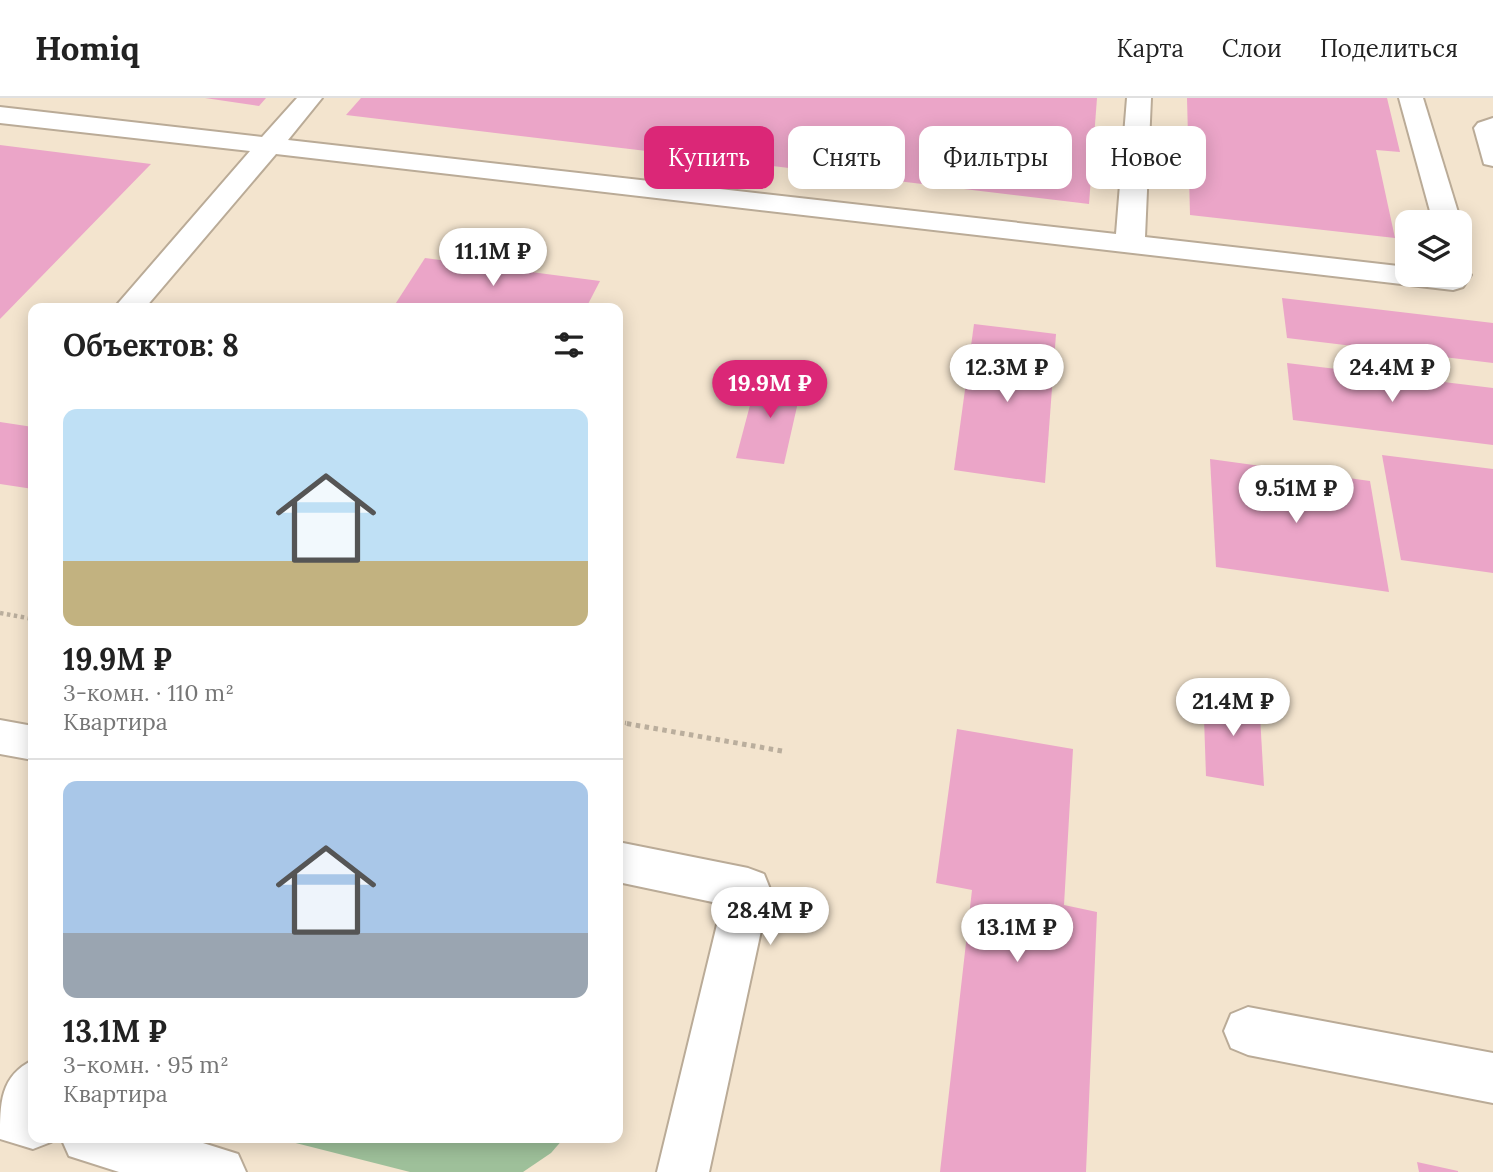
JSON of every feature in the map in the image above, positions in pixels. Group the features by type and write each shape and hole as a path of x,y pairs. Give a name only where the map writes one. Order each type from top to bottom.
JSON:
{"street":[{"path":"133,303 310,98"},
{"path":"1130,244 1139,98"},
{"path":"1411,98 1444,210"},
{"path":"0,114 267,148 1395,274"},
{"path":"1493,126 1487,128 1493,158"},
{"path":"0,737 28,742"},
{"path":"623,863 748,889 683,1172"},
{"path":"1248,1031 1493,1078"},
{"path":"28,1094 14,1119 28,1123"},
{"path":"107,1143 220,1172"}],"path":[{"path":"0,613 28,617"},
{"path":"623,723 782,751"}],"green space":[{"path":"296,1143 560,1143 551,1153 523,1172 410,1172"}],"building":[{"path":"205,98 266,98 259,106"},
{"path":"361,98 1097,98 1095,126 1086,126 1086,189 1090,189 1089,204 964,189 1072,189 1072,126 919,126 919,184 905,182 905,126 788,126 788,168 774,166 774,126 644,126 644,151 346,115"},
{"path":"1187,98 1387,98 1400,152 1376,150 1395,238 1190,215 1189,189 1206,189 1206,126 1188,126"},
{"path":"0,145 151,164 0,319"},
{"path":"425,258 600,281 589,303 396,303"},
{"path":"1282,298 1493,323 1493,363 1287,338"},
{"path":"974,324 1056,334 1045,483 954,470"},
{"path":"1287,363 1493,388 1493,445 1293,420"},
{"path":"758,375 803,380 784,464 736,458"},
{"path":"0,422 28,426 28,488 0,484"},
{"path":"1382,455 1493,469 1493,573 1401,560"},
{"path":"1210,459 1370,481 1389,592 1216,567"},
{"path":"1203,689 1259,698 1264,786 1206,776"},
{"path":"957,729 1073,749 1064,905 1097,912 1086,1172 940,1172 972,890 936,883"},
{"path":"1417,1162 1458,1171 1458,1172 1419,1172"}]}
